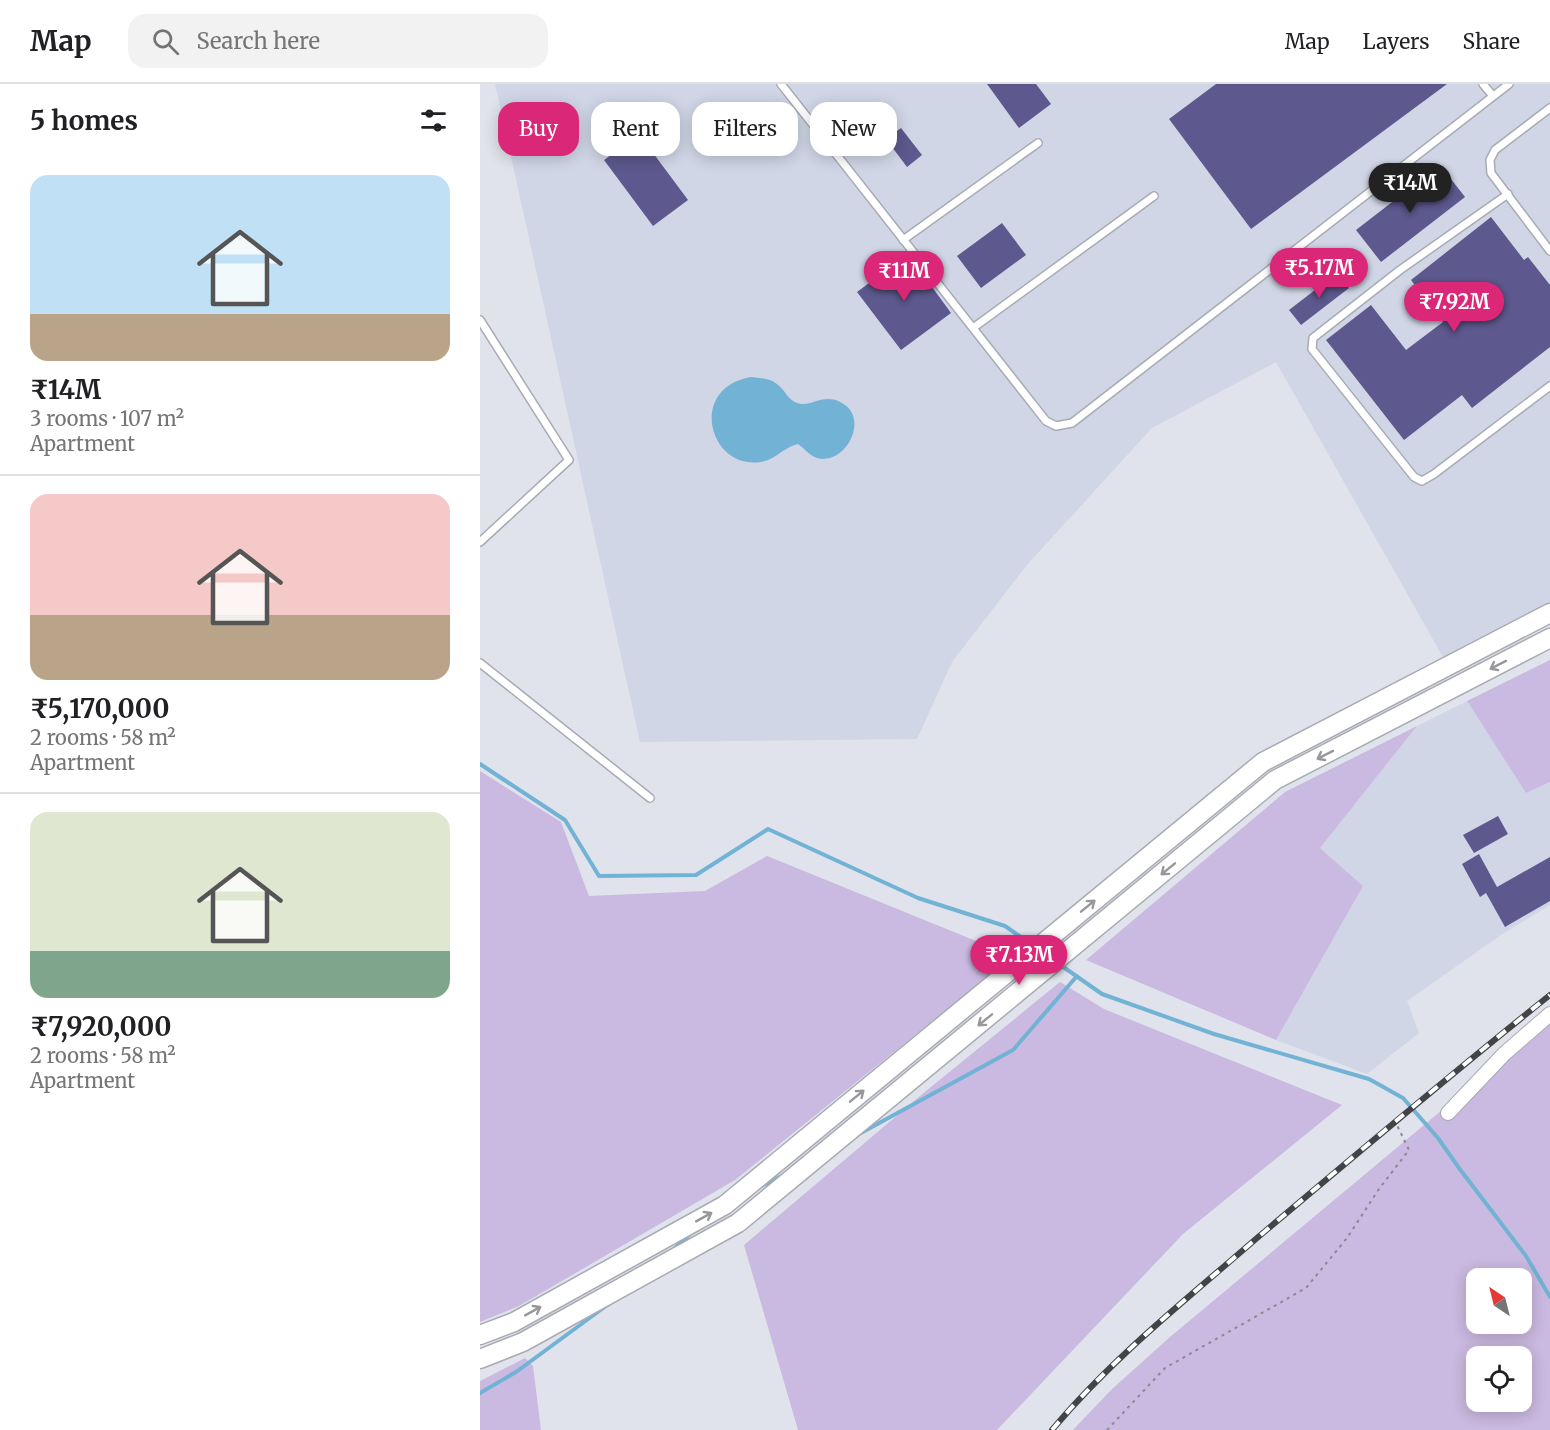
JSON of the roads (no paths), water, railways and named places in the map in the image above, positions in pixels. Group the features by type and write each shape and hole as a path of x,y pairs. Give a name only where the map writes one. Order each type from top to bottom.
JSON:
{"street":[{"path":"480,1335 514,1322 725,1205 1263,762 1550,613"},
{"path":"480,1359 523,1342 738,1223 1275,780 1550,638"},
{"path":"1448,1113 1504,1054 1550,1014"}],"lane":[{"path":"781,84 1046,421 1056,426 1072,423 1509,84"},
{"path":"1483,84 1493,96"},
{"path":"1550,108 1495,150 1490,160 1491,173 1550,251"},
{"path":"903,240 1038,143"},
{"path":"1508,194 1400,270 1313,338 1312,349 1414,477 1422,481 1550,386"},
{"path":"973,328 1154,196"},
{"path":"480,320 569,460 480,542"},
{"path":"480,663 650,798"}],"water":[{"path":"751,377 774,382 791,400 797,403 807,404 829,399 842,403 850,410 854,419 851,439 845,448 828,459 817,458 809,454 798,444 761,462 743,461 728,454 718,442 713,427 712,411 718,396 731,384"}],"waterway":[{"path":"480,764 565,820 599,876 696,875 768,829 918,898 1005,926 1031,944"},
{"path":"1059,964 1102,994 1214,1034 1369,1079 1403,1098 1438,1138 1526,1256 1550,1297"},
{"path":"859,1134 1013,1050 1077,976"},
{"path":"761,1186 784,1175"},
{"path":"673,1250 689,1235"},
{"path":"480,1393 516,1372 610,1303"}],"railway":[{"path":"1052,1430 1100,1378 1177,1307 1403,1115 1550,995"}]}
